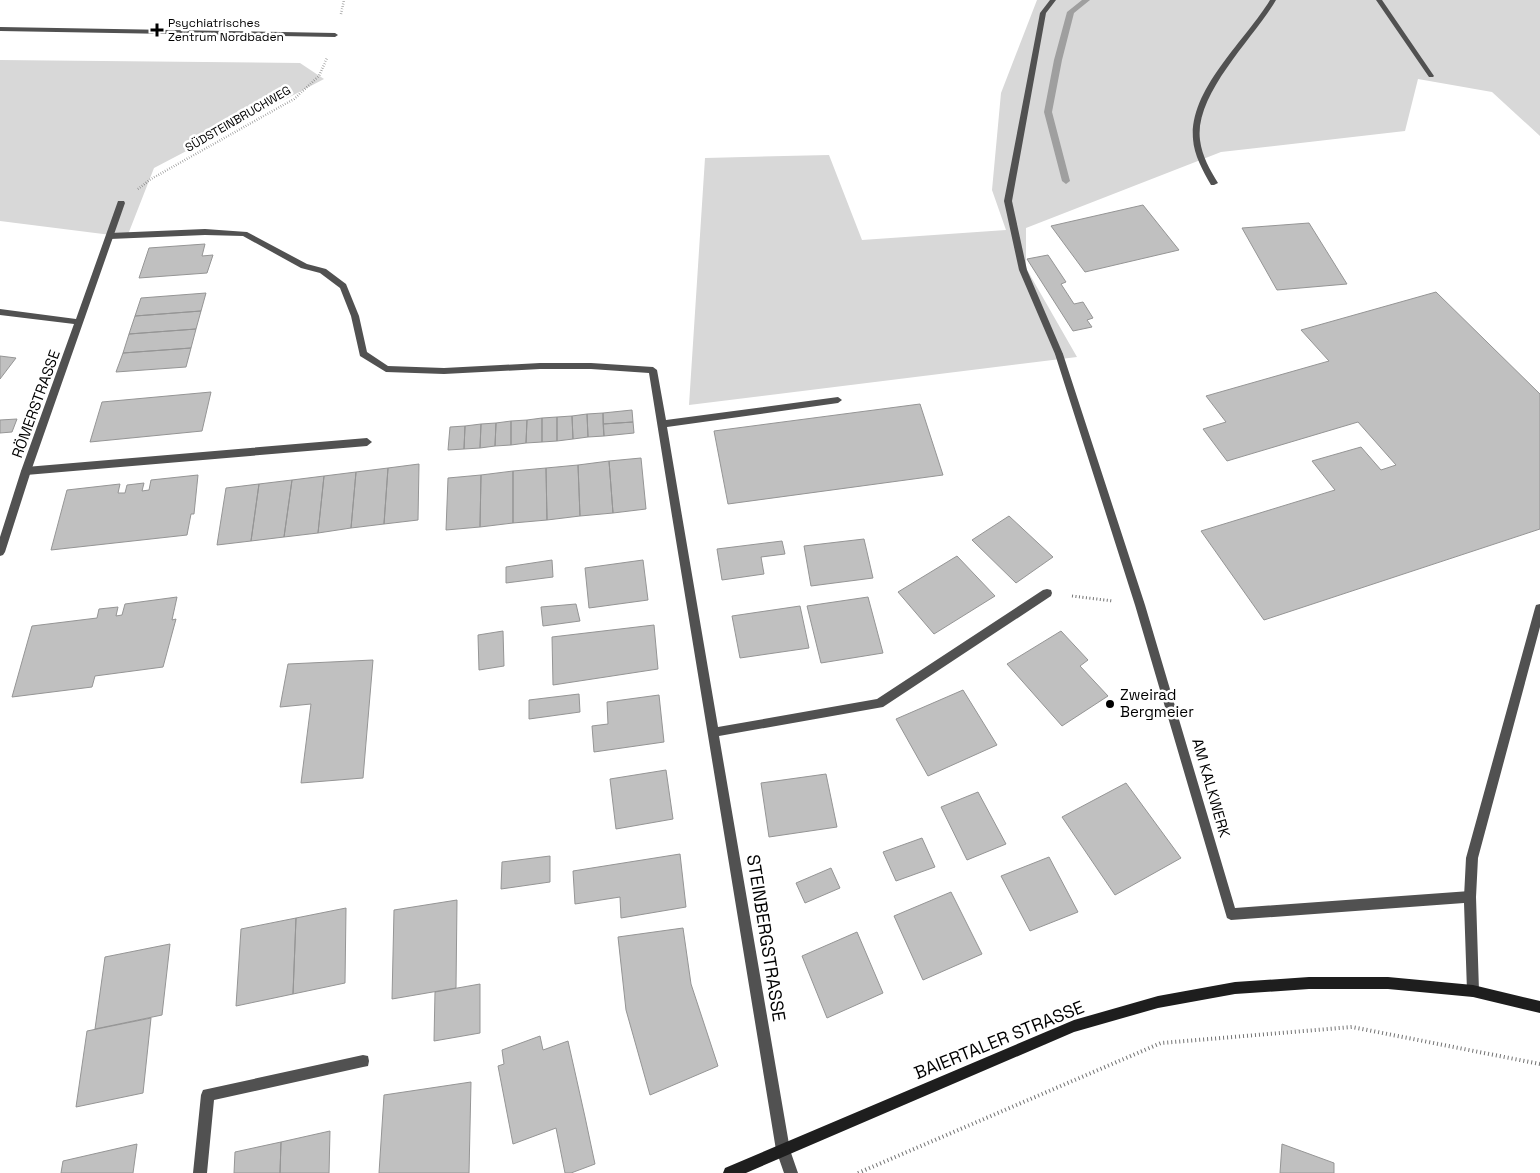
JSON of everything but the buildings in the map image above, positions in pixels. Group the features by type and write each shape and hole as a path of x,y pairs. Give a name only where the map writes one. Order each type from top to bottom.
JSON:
{"main road":[{"name":"BAIERTALER STRASSE","path":"730,1173 1074,1026 1158,1002 1235,988 1310,983 1388,983 1472,991 1540,1007"}],"street":[{"name":"AM KALKWERK","path":"1053,0 1043,13 1008,201 1023,270 1059,354 1140,605 1231,914 1470,896"},
{"path":"1214,184 1201,159 1195,137 1197,118 1204,99 1274,0"},
{"path":"1379,0 1431,76"},
{"path":"0,29 335,35"},
{"name":"RÖMERSTRASSE","path":"0,552 3,534 121,203"},
{"name":"STEINBERGSTRASSE","path":"110,236 205,232 244,234 304,266 324,271 343,286 355,316 363,354 386,369 444,370 582,366 653,370 783,1150 791,1173"},
{"path":"0,312 79,322"},
{"path":"662,424 838,400"},
{"path":"26,471 367,442"},
{"path":"714,732 879,704 1047,593"},
{"path":"1472,991 1470,896 1472,858 1540,608"},
{"path":"200,1173 208,1095 363,1061"}],"path":[{"name":"SÜDSTEINBRUCHWEG","path":"121,203 151,179 294,99 319,76 335,35 344,0"},
{"path":"1047,593 1140,605"},
{"path":"858,1173 1161,1043 1352,1027 1540,1064"}],"shaded area":[{"path":"1037,0 1540,0 1540,136 1492,92 1418,79 1405,131 1221,152 1026,228 1026,268 1077,357 689,405 705,158 829,155 862,240 1006,230 992,190 1001,93"},
{"path":"0,60 300,63 324,79 154,168 127,237 0,221"}],"waterway":[{"path":"1066,181 1048,112 1058,60 1071,12 1086,0"}],"place":[{"name":"Psychiatrisches Zentrum Nordbaden","path":"157,30"},
{"name":"Zweirad Bergmeier","path":"1110,704"}]}
